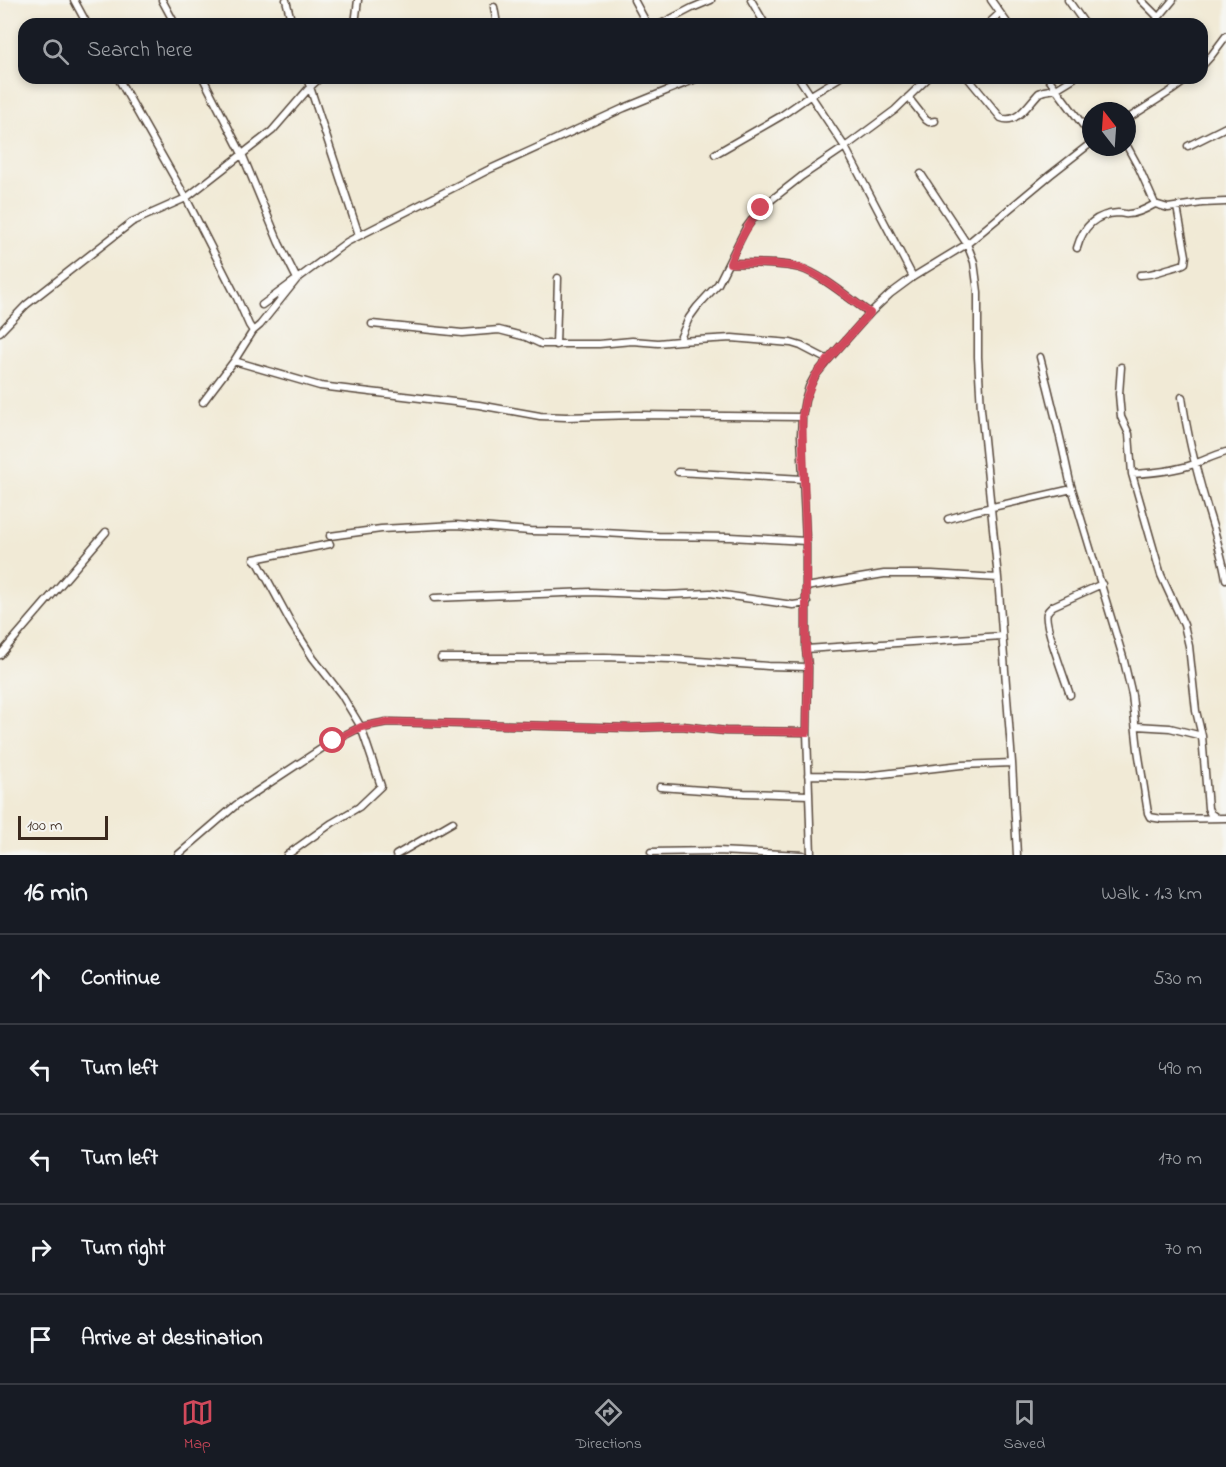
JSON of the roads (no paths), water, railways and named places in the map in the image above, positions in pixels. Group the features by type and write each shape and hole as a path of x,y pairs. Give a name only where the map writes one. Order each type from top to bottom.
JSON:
{"street":[{"path":"73,0 83,18"},
{"path":"162,0 172,18"},
{"path":"286,0 290,18"},
{"path":"356,18 358,0"},
{"path":"634,0 644,18"},
{"path":"673,18 711,0"},
{"path":"751,0 762,18"},
{"path":"991,0 1004,18"},
{"path":"1068,0 1081,18"},
{"path":"1141,0 1158,17 1173,0"},
{"path":"494,7 496,18"},
{"path":"995,18 1000,13"},
{"path":"1208,59 1225,39"},
{"path":"121,84 186,198 253,331"},
{"path":"203,402 253,331 297,279 279,243 242,154 205,84"},
{"path":"309,84 359,235"},
{"path":"0,332 26,305 132,222 186,198 272,131 313,84"},
{"path":"262,305 346,242 359,235 488,170 624,108 683,84"},
{"path":"803,84 845,147 913,277"},
{"path":"715,154 781,116 829,84"},
{"path":"679,341 689,318 718,284 746,228 761,208 895,110 922,84"},
{"path":"973,84 1001,118 1006,120 1015,118 1039,93 1056,89 1064,84"},
{"path":"1052,84 1082,124"},
{"path":"1136,113 1181,84"},
{"path":"908,97 926,120 935,121"},
{"path":"1188,146 1226,127"},
{"path":"811,855 802,417 809,387 828,360 890,294 967,244 1082,150"},
{"path":"1132,156 1155,204"},
{"path":"921,174 967,244 974,262 978,292 981,409 998,578 1017,855"},
{"path":"1077,248 1084,230 1103,216 1117,213 1128,214 1155,204 1168,208 1226,202"},
{"path":"1140,275 1156,273 1182,266 1185,263 1186,256 1178,207"},
{"path":"730,263 783,265 816,274 870,313"},
{"path":"556,345 558,278"},
{"path":"372,324 462,333 499,330 540,344 556,345 632,341 658,343 732,338 801,345 828,360"},
{"path":"1040,357 1072,489 1102,584 1132,694 1148,813 1150,817 1162,819 1226,818"},
{"path":"234,361 320,386 479,405 540,416 802,417"},
{"path":"1121,367 1119,394 1121,417 1129,435 1132,474 1161,575 1184,625 1190,646 1196,711 1202,736 1208,808 1211,815 1217,818"},
{"path":"1182,397 1194,464 1226,579"},
{"path":"1132,474 1163,472 1226,452"},
{"path":"678,472 803,479"},
{"path":"948,519 1072,489"},
{"path":"287,855 359,807 381,786 361,727 341,694 313,658 254,559 381,530 456,525 530,531 806,541"},
{"path":"0,655 106,532"},
{"path":"806,587 884,574 998,578"},
{"path":"1070,695 1046,616 1053,606 1102,584"},
{"path":"434,598 590,592 665,595 710,593 794,605 807,603"},
{"path":"806,649 1002,636"},
{"path":"441,658 604,657 808,667"},
{"path":"178,855 236,805 333,741 361,727 387,722 630,728 682,726 725,731 807,732"},
{"path":"1136,726 1170,728 1202,736"},
{"path":"808,775 865,776 961,765 1012,763"},
{"path":"660,787 809,795"},
{"path":"396,855 453,822"},
{"path":"651,852 717,851 803,855"}]}
